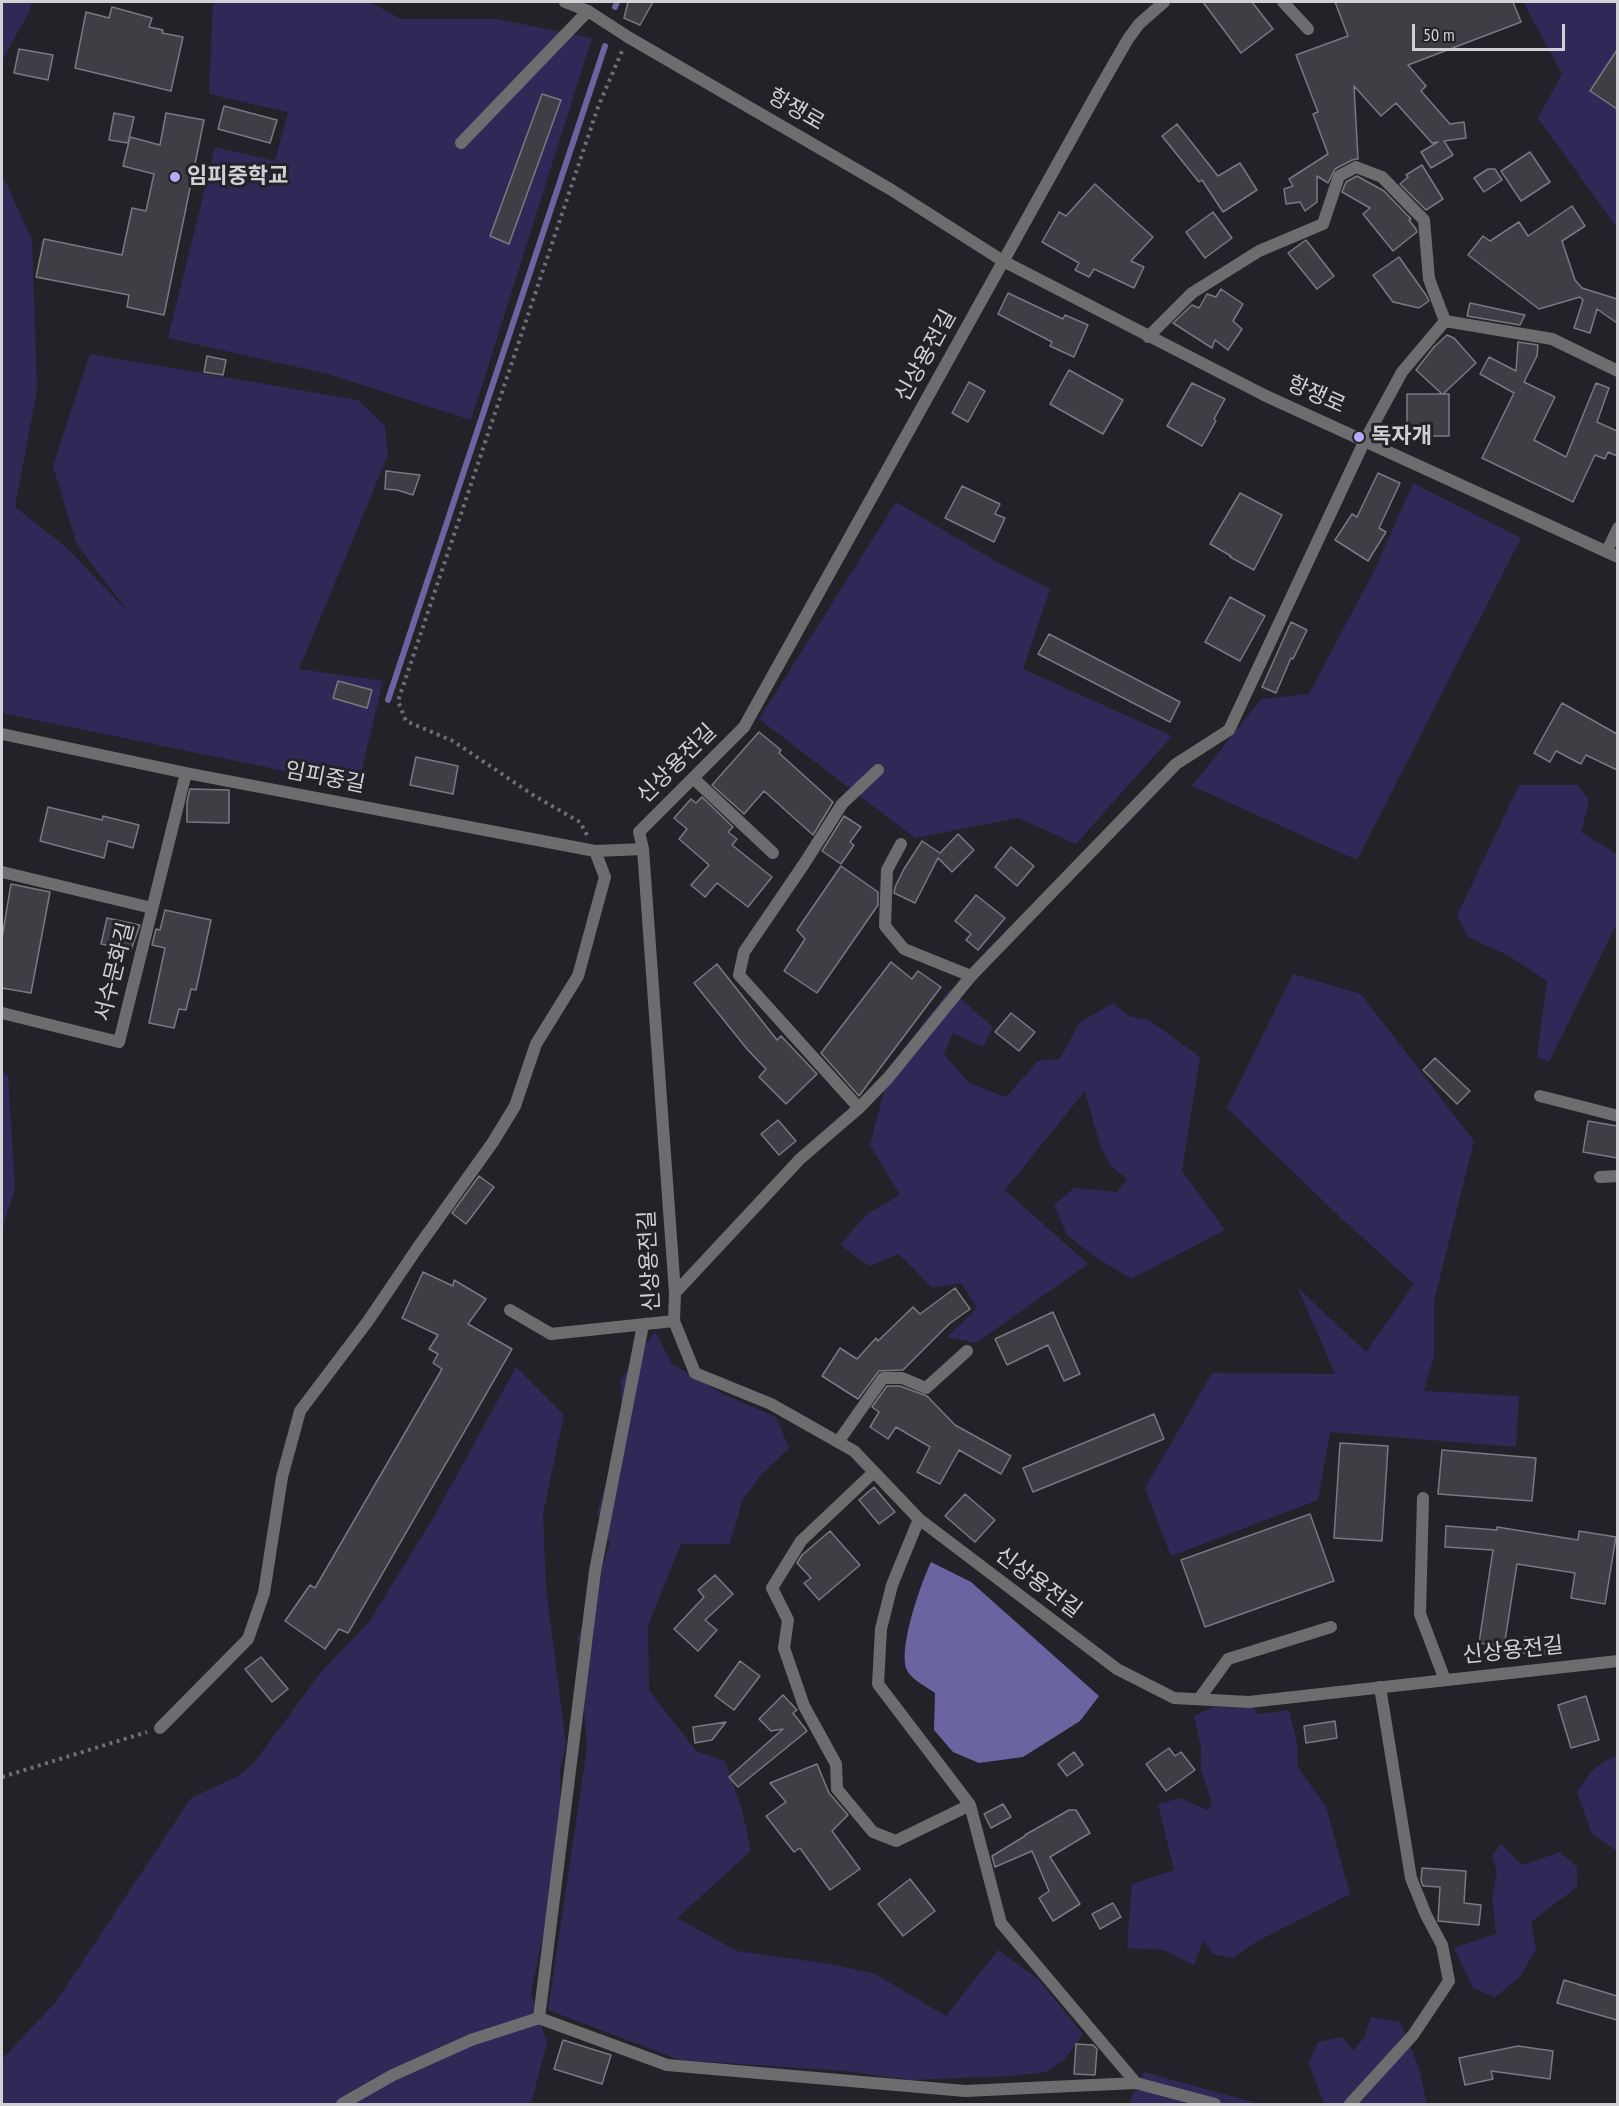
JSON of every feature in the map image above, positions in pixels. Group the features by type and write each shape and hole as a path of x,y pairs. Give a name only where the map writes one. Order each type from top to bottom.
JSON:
{"street":[{"name":"항쟁로","path":"565,2 588,11 628,37 890,189 1003,261 1266,396 1612,554"},
{"path":"1003,261 1128,39 1139,24 1164,2"},
{"path":"1283,2 1308,29"},
{"path":"461,143 588,11"},
{"path":"1148,337 1192,293 1201,287 1259,251 1323,224 1339,176 1356,167 1382,177 1424,220 1429,279 1445,321"},
{"name":"신상용전길","path":"1003,261 744,727 639,832 643,849 675,1293 674,1321 695,1372 771,1404 854,1451 919,1520 1117,1669 1174,1698 1250,1702 1617,1661"},
{"path":"1445,321 1552,339 1617,371"},
{"path":"675,1293 800,1159 859,1108 888,1078 971,976 1176,764 1229,730 1365,440 1402,372 1445,321"},
{"path":"1612,554 1617,528"},
{"name":"임피중길","path":"2,734 186,773 595,851 643,849"},
{"path":"859,1108 739,975 744,952 842,804 878,770"},
{"path":"152,908 186,773"},
{"path":"693,778 773,853"},
{"path":"901,844 887,870 885,926 904,949 971,976"},
{"path":"160,1728 248,1639 264,1593 282,1476 300,1411 368,1321 493,1142 515,1106 536,1044 578,976 605,877 595,851"},
{"name":"서수문화길","path":"2,872 152,908 119,1042 2,1013"},
{"path":"1540,1096 1617,1116"},
{"path":"1600,1177 1617,1176"},
{"path":"510,1310 551,1334 674,1321"},
{"path":"539,2018 595,1571 644,1325"},
{"path":"838,1442 883,1378 902,1378 926,1388 967,1351"},
{"path":"874,1472 801,1541 772,1588 788,1620 784,1648 804,1706 836,1764 837,1789 873,1832 896,1841 970,1805"},
{"path":"1423,1498 1420,1614 1445,1680"},
{"path":"919,1520 892,1585 881,1629 878,1684 970,1805 1001,1923 1136,2083"},
{"path":"1198,1699 1228,1659 1331,1627"},
{"path":"1350,2104 1413,2035 1449,1981 1442,1945 1426,1915 1411,1878 1380,1687"},
{"path":"342,2104 393,2075 471,2040 539,2018 667,2065 965,2091 1136,2083 1215,2104"},
{"path":"965,2091 970,2104"}],"path":[{"path":"595,851 580,822 533,795 453,741 406,721 398,701 598,107 628,37"},
{"path":"2,1777 160,1728"}],"shaded area":[{"path":"2,2 31,2 30,10 2,61"},
{"path":"213,2 370,2 401,19 497,19 592,38 471,420 328,374 168,338 215,147 275,161 288,112 209,94"},
{"path":"1523,2 1617,2 1617,228 1538,118 1562,74"},
{"path":"2,174 32,240 37,390 15,507 68,549 130,614 77,545 53,466 90,354 358,400 385,426 388,455 299,669 383,681 358,786 2,713"},
{"path":"1413,483 1521,538 1357,860 1192,786 1261,699 1309,694 1374,571"},
{"path":"896,502 997,562 1050,589 1023,669 1172,736 1076,844 1018,818 915,838 759,719"},
{"path":"1519,785 1578,785 1589,801 1581,832 1617,854 1617,923 1549,1062 1537,1057 1547,981 1509,956 1468,937 1457,916"},
{"path":"1293,974 1361,994 1474,1141 1434,1301 1434,1356 1424,1391 1519,1396 1516,1447 1330,1432 1318,1500 1171,1556 1145,1488 1212,1373 1335,1374 1298,1288 1366,1352 1414,1284 1342,1219 1227,1108"},
{"path":"950,989 993,1027 983,1047 953,1033 944,1054 969,1083 1006,1097 1038,1061 1060,1059 1079,1023 1113,1003 1129,1016 1149,1020 1200,1057 1182,1171 1225,1230 1131,1279 1094,1256 1067,1235 1054,1205 1074,1188 1117,1192 1127,1179 1111,1166 1100,1145 1085,1091 1005,1190 1088,1264 976,1343 947,1337 977,1308 961,1283 932,1288 899,1254 869,1266 840,1245 867,1214 900,1195 870,1145 891,1065"},
{"path":"2,1071 8,1076 15,1188 2,1230"},
{"path":"655,1331 672,1364 725,1395 776,1417 789,1448 760,1476 742,1501 730,1544 681,1544 648,1625 649,1690 696,1751 725,1761 742,1810 751,1851 677,1918 737,1951 830,1964 875,1974 946,2016 998,1950 1038,1979 1083,2034 1064,2060 1046,2072 1011,2076 911,2080 845,2071 680,2060 548,2010 587,1748 578,1637 610,1543 597,1514 622,1427 621,1380"},
{"path":"516,1367 564,1415 543,1514 546,1588 566,1745 560,1770 561,1847 531,1993 547,2042 531,2104 2,2104 2,2059 55,2003 191,1798 238,1776 253,1764 322,1671 369,1622 435,1515"},
{"path":"931,1562 971,1582 1099,1696 1080,1721 1023,1757 979,1763 953,1752 934,1730 935,1693 908,1672 905,1663 907,1634 911,1618"},
{"path":"1213,1707 1254,1708 1257,1714 1289,1710 1297,1743 1298,1767 1326,1807 1350,1894 1256,1942 1233,1958 1213,1954 1203,1940 1194,1965 1164,1950 1127,1948 1132,1884 1174,1870 1158,1804 1181,1798 1207,1810 1212,1804 1201,1769 1201,1747 1194,1716"},
{"path":"1618,1756 1617,1851 1592,1834 1577,1793 1594,1770 1604,1762"},
{"path":"1501,1844 1522,1865 1560,1852 1577,1867 1577,1887 1531,1922 1536,1949 1520,1977 1495,1997 1473,1988 1454,1948 1496,1934 1492,1898 1497,1872 1492,1856"},
{"path":"1371,2017 1400,2022 1419,2068 1427,2104 1324,2104 1309,2063 1318,2042 1343,2037 1353,2051 1364,2038"},
{"path":"1144,2072 1260,2104 1132,2104 1131,2099"}],"building":[{"path":"628,2 653,2 640,25 624,18"},
{"path":"1203,2 1252,2 1273,29 1241,53"},
{"path":"1335,2 1513,2 1521,22 1408,65 1426,86 1421,91 1450,124 1464,122 1466,138 1444,141 1453,155 1431,168 1421,152 1438,142 1432,143 1396,103 1381,116 1354,86 1358,159 1335,169 1328,183 1317,176 1317,202 1305,211 1300,202 1286,204 1284,189 1293,186 1289,179 1328,154 1313,114 1318,112 1296,55 1348,36"},
{"path":"112,7 152,18 149,27 163,30 162,33 183,37 171,91 75,68 86,12 109,18"},
{"path":"19,49 53,55 48,80 14,73"},
{"path":"1617,50 1617,109 1590,91"},
{"path":"542,94 561,100 509,244 490,236"},
{"path":"224,106 277,120 270,143 218,129"},
{"path":"114,113 134,117 128,143 109,140"},
{"path":"166,113 204,120 164,315 127,307 129,295 36,277 44,239 122,255 132,208 146,211 154,174 123,166 130,137 160,145"},
{"path":"1177,124 1218,176 1240,163 1257,190 1223,212 1202,180 1199,182 1162,136"},
{"path":"1530,152 1550,182 1521,201 1501,171"},
{"path":"1422,165 1443,199 1426,210 1400,184 1408,177 1406,175"},
{"path":"1488,169 1495,169 1502,180 1484,192 1474,178"},
{"path":"1357,176 1384,191 1411,219 1409,220 1416,229 1417,232 1393,251 1363,214 1370,208 1342,192 1346,182"},
{"path":"1095,184 1153,237 1131,261 1144,267 1134,288 1094,269 1089,277 1075,270 1079,263 1042,242 1059,212 1066,216"},
{"path":"1572,206 1585,226 1562,241 1575,280 1582,288 1617,299 1617,323 1597,309 1590,333 1574,328 1583,300 1580,297 1539,309 1468,255 1483,236 1490,241 1519,222 1528,236"},
{"path":"1213,212 1232,238 1205,258 1186,232"},
{"path":"1306,240 1334,276 1317,289 1288,253"},
{"path":"1399,257 1429,301 1419,308 1393,302 1373,275"},
{"path":"1221,289 1243,304 1233,321 1242,329 1228,350 1215,340 1212,348 1173,323 1192,305 1199,308 1207,294 1216,297"},
{"path":"1008,293 1063,319 1065,315 1088,325 1074,357 1050,346 1052,342 998,314"},
{"path":"1470,303 1525,315 1520,325 1467,316"},
{"path":"1447,335 1454,338 1476,363 1443,394 1449,394 1449,436 1407,436 1407,394 1442,394 1416,370"},
{"path":"1518,342 1538,345 1537,356 1524,382 1555,397 1534,440 1566,457 1596,383 1609,388 1597,422 1617,431 1617,456 1608,452 1605,459 1595,455 1573,502 1482,458 1514,393 1480,374 1489,357 1516,371"},
{"path":"207,356 226,360 223,375 204,372"},
{"path":"1069,370 1123,400 1103,434 1050,404"},
{"path":"969,382 985,391 968,422 952,413"},
{"path":"1192,383 1225,399 1202,446 1167,426"},
{"path":"386,471 420,475 413,495 385,489"},
{"path":"1378,473 1400,483 1379,528 1386,532 1368,561 1335,540 1352,514 1357,517"},
{"path":"962,486 1000,504 995,514 1005,518 994,542 945,518"},
{"path":"1240,493 1282,515 1254,570 1210,544"},
{"path":"1230,597 1265,616 1240,661 1205,642"},
{"path":"1291,622 1307,630 1293,659 1291,658 1276,693 1262,687"},
{"path":"1049,634 1180,702 1170,722 1038,654"},
{"path":"338,681 372,690 367,708 333,698"},
{"path":"1562,703 1617,734 1617,770 1586,755 1581,764 1556,751 1550,762 1534,753"},
{"path":"759,732 781,750 779,753 833,802 813,835 764,791 744,814 712,785"},
{"path":"416,757 458,766 453,794 410,785"},
{"path":"190,789 229,790 229,823 187,822 187,802"},
{"path":"702,797 733,827 728,832 737,839 732,845 772,877 748,907 717,883 705,897 691,885 709,865 679,839 687,829 674,818 691,799 696,803"},
{"path":"48,807 102,820 103,816 139,825 133,848 108,841 104,858 40,841"},
{"path":"844,816 861,827 850,842 854,845 841,864 822,851"},
{"path":"958,834 974,850 952,872 938,858 915,903 894,893 904,869 922,841 940,853"},
{"path":"1011,847 1034,866 1017,886 995,867"},
{"path":"841,866 878,892 878,905 817,993 784,971 805,939 797,930"},
{"path":"11,884 50,892 31,993 2,988 2,938"},
{"path":"976,895 1005,918 978,950 966,940 971,934 955,921"},
{"path":"165,910 211,920 196,990 191,989 186,1010 179,1009 174,1028 149,1023 165,948 152,945 156,929 160,930"},
{"path":"107,918 140,925 131,950 101,944"},
{"path":"891,962 912,979 918,971 941,987 859,1096 821,1053"},
{"path":"717,964 777,1040 781,1036 817,1074 786,1104 759,1077 766,1069 694,983"},
{"path":"1011,1013 1035,1032 1019,1051 995,1032"},
{"path":"1435,1058 1470,1091 1457,1104 1423,1070"},
{"path":"778,1120 796,1141 779,1155 761,1134"},
{"path":"1588,1121 1617,1126 1617,1158 1583,1152"},
{"path":"479,1176 494,1187 466,1224 452,1213"},
{"path":"423,1272 453,1286 454,1280 486,1299 468,1324 512,1349 348,1633 339,1629 325,1649 285,1621 310,1585 315,1588 442,1369 433,1363 438,1354 429,1349 438,1335 402,1318"},
{"path":"955,1288 970,1309 949,1324 903,1370 879,1371 858,1399 822,1376 840,1348 857,1359 876,1338 878,1341 913,1307 920,1314"},
{"path":"1053,1312 1080,1374 1064,1381 1048,1345 1007,1365 995,1339"},
{"path":"887,1386 900,1386 927,1396 955,1425 1011,1456 1001,1474 959,1450 940,1484 917,1472 930,1447 896,1427 888,1439 870,1427 879,1412 872,1407"},
{"path":"1154,1414 1164,1439 1033,1492 1023,1468"},
{"path":"1340,1443 1388,1446 1382,1541 1334,1538"},
{"path":"1442,1450 1536,1458 1532,1501 1438,1494"},
{"path":"874,1487 895,1512 879,1524 859,1500"},
{"path":"965,1494 995,1520 975,1542 945,1516"},
{"path":"1310,1514 1334,1581 1205,1627 1181,1560"},
{"path":"1446,1526 1497,1530 1497,1527 1578,1540 1579,1531 1616,1537 1605,1604 1571,1598 1575,1573 1517,1564 1504,1647 1479,1643 1493,1550 1445,1547"},
{"path":"830,1531 860,1565 819,1600 804,1583 811,1578 797,1563 802,1555"},
{"path":"715,1575 733,1594 705,1620 717,1630 698,1651 674,1629 704,1597 698,1590"},
{"path":"1524,1637 1557,1639 1557,1654 1523,1653"},
{"path":"261,1657 288,1689 272,1702 245,1669"},
{"path":"740,1661 760,1676 734,1710 715,1696"},
{"path":"783,1695 797,1710 793,1713 807,1731 738,1787 729,1777 783,1729 771,1731 759,1719"},
{"path":"1586,1696 1599,1740 1571,1748 1558,1705"},
{"path":"1335,1721 1337,1738 1306,1743 1304,1726"},
{"path":"726,1722 712,1740 695,1743 693,1727"},
{"path":"1169,1748 1175,1756 1181,1752 1195,1770 1166,1791 1146,1764"},
{"path":"1074,1752 1083,1765 1067,1776 1058,1764"},
{"path":"817,1764 829,1793 848,1815 832,1831 860,1869 830,1890 800,1848 794,1852 766,1816 786,1802 770,1783"},
{"path":"1003,1804 1011,1817 991,1828 984,1814"},
{"path":"1069,1810 1076,1810 1090,1833 1050,1857 1080,1904 1053,1921 1039,1898 1049,1891 1032,1851 995,1867 992,1856"},
{"path":"1422,1868 1466,1871 1464,1903 1481,1905 1479,1925 1438,1921 1440,1887 1423,1886"},
{"path":"910,1879 935,1911 903,1936 878,1904"},
{"path":"1113,1903 1121,1917 1100,1929 1092,1914"},
{"path":"1564,1980 1617,1996 1617,2020 1557,2003"},
{"path":"563,2040 611,2055 602,2084 554,2069"},
{"path":"1076,2044 1093,2045 1097,2049 1095,2075 1074,2074"},
{"path":"1518,2046 1553,2051 1550,2079 1491,2071 1493,2079 1465,2085 1459,2058"}],"waterway":[{"path":"615,7 617,2"},
{"path":"388,700 605,46"}],"place":[{"name":"임피중학교","path":"175,177"},
{"name":"독자개","path":"1359,437"}]}
